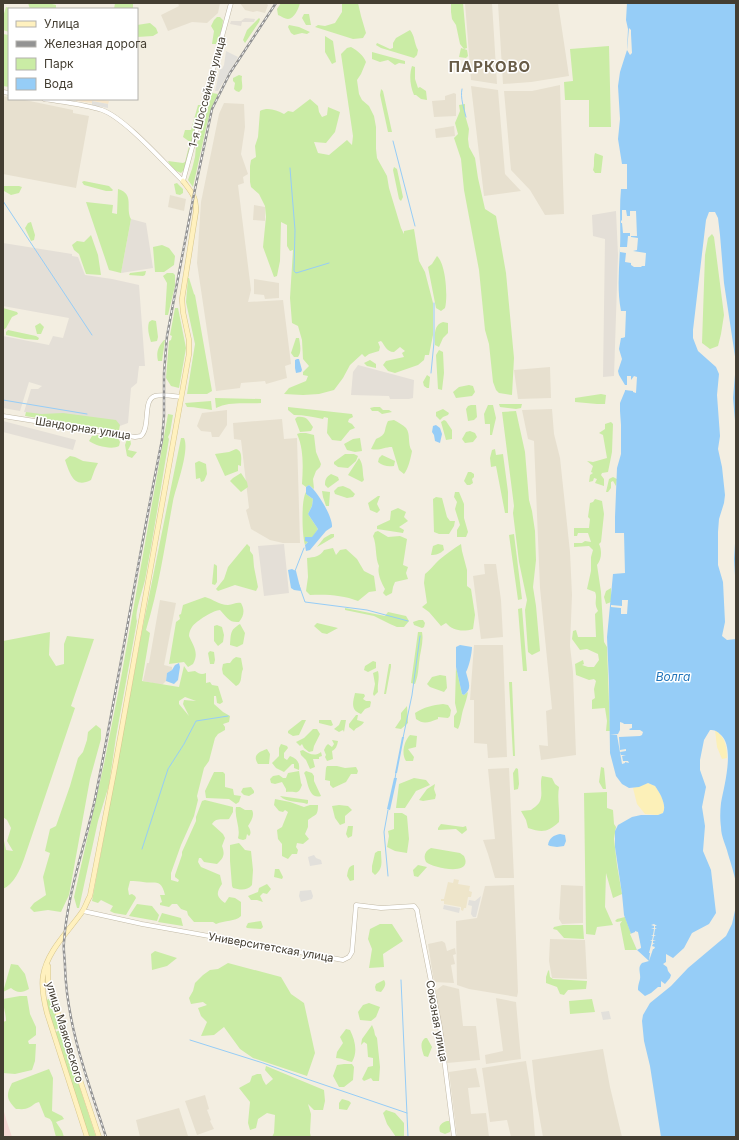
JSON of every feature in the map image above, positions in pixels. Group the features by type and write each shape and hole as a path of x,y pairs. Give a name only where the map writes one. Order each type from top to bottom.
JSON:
{"main road":[{"path":"48,962 51,953 83,911 90,896 114,772 181,397 189,347 182,299 196,211 196,200 194,194 183,181"},
{"name":"улица Маяковского","path":"48,962 48,981 99,1137"},
{"name":"улица Маяковского","path":"48,962 45,967 43,977 44,1000 87,1137"},
{"path":"44,1000 49,997 53,998"}],"street":[{"name":"1-я Шоссейная улица","path":"183,181 232,3"},
{"path":"50,100 103,110 117,119 138,137 183,181"},
{"name":"Шандорная улица","path":"3,416 135,437 141,436 146,430 148,403 152,398 155,396 181,397"},
{"name":"Университетская улица","path":"83,911 142,924 343,960 349,957 352,952 356,905 381,908 414,906"},
{"name":"Союзная улица","path":"414,906 417,910 440,1027 454,1137"}],"shaded area":[{"path":"178,3 220,3 218,13 207,23 192,22 168,31 161,15 179,6"},
{"path":"240,3 266,3 268,5 265,13 245,10"},
{"path":"465,3 492,3 497,84 471,80"},
{"path":"498,3 558,3 569,76 531,82 503,84"},
{"path":"245,18 255,19 254,22 242,22 241,26 230,24 231,21 241,21"},
{"path":"226,51 238,57 218,91 215,91 220,69 222,69 224,65"},
{"path":"560,85 564,214 545,215 530,190 511,170 504,91 532,91"},
{"path":"471,86 498,90 505,174 521,191 484,196"},
{"path":"454,93 456,94 456,116 434,117 432,101 445,100 445,96"},
{"path":"3,96 8,97 8,100 25,100 73,110 73,113 89,116 76,188 3,174"},
{"path":"102,100 109,101 108,104 92,101 92,103 76,101"},
{"path":"92,101 108,104 108,108 92,105"},
{"path":"224,103 244,104 245,127 241,154 248,174 243,177 244,183 238,185 251,290 248,302 283,300 291,364 285,366 287,378 266,384 265,381 241,383 240,388 216,391 197,263 201,202 219,114"},
{"path":"454,126 455,136 436,138 435,129"},
{"path":"170,195 186,199 184,211 168,207"},
{"path":"254,205 265,207 265,221 253,220"},
{"path":"616,211 618,255 614,376 603,377 605,239 593,236 592,215"},
{"path":"131,219 146,223 153,268 121,273"},
{"path":"3,243 72,254 72,256 78,257 85,275 139,285 145,366 139,366 137,383 131,388 128,423 117,427 24,412 31,389 38,389 42,386 29,382 20,411 3,408 3,336 49,345 53,336 63,338 69,318 3,306"},
{"path":"254,279 279,283 279,298 265,299 264,295 254,294"},
{"path":"358,365 414,380 413,398 390,399 389,396 351,395 353,372"},
{"path":"550,367 551,398 518,399 514,370"},
{"path":"552,409 554,434 560,458 570,552 572,595 570,646 573,672 576,755 541,760 539,745 548,746 546,711 552,709 540,588 534,441 528,439 522,410"},
{"path":"227,410 227,425 219,437 212,437 211,432 201,431 197,426 202,413"},
{"path":"282,419 284,439 297,438 300,543 283,543 270,540 251,529 246,510 249,508 241,440 234,439 233,423"},
{"path":"3,421 76,440 73,450 3,432"},
{"path":"284,544 289,593 264,596 258,546"},
{"path":"484,564 496,564 501,600 503,637 481,639 473,576 485,574"},
{"path":"160,600 176,603 164,665 172,667 172,670 167,673 166,681 162,685 143,681 147,663 149,663"},
{"path":"474,645 503,645 507,757 488,758 487,744 474,743 474,700 470,700"},
{"path":"509,768 514,878 495,878 483,840 495,839 488,769"},
{"path":"314,855 316,858 321,860 322,864 310,866 308,857"},
{"path":"454,879 459,880 458,884 470,886 469,891 472,892 471,897 468,897 466,908 464,908 463,911 461,910 461,907 444,904 444,901 441,901 441,899 444,899 448,882 453,883"},
{"path":"514,885 517,997 469,989 457,985 456,921 477,918 485,886"},
{"path":"561,885 583,886 583,923 562,924 559,919"},
{"path":"311,890 313,896 312,899 301,902 299,896 300,891"},
{"path":"481,896 476,917 473,917 471,914 472,906 468,905 469,900 475,901"},
{"path":"444,905 460,908 459,913 443,909"},
{"path":"550,939 585,940 587,979 552,978 549,961"},
{"path":"442,941 445,943 447,951 455,948 456,954 453,955 455,964 451,965 454,983 434,982 428,944"},
{"path":"443,985 459,989 463,1026 476,1026 480,1060 447,1063 435,991"},
{"path":"496,998 516,1002 521,1059 486,1064 485,1055 503,1051"},
{"path":"609,1011 611,1019 603,1020 601,1012"},
{"path":"603,1049 622,1137 543,1137 536,1098 532,1060"},
{"path":"526,1061 532,1099 535,1137 511,1137 507,1120 490,1122 482,1068"},
{"path":"476,1068 480,1087 468,1088 471,1114 486,1113 489,1137 457,1137 449,1072"},
{"path":"205,1095 209,1109 207,1110 214,1129 197,1135 185,1101"},
{"path":"3,1108 6,1119 12,1137 3,1137"},
{"path":"179,1108 188,1136 140,1137 136,1120"}],"green space":[{"path":"28,3 48,3 56,5 56,8 30,8"},
{"path":"115,3 133,3 133,8 114,8"},
{"path":"281,3 300,3 294,15 290,19 286,19 278,15 277,9"},
{"path":"342,3 358,3 366,33 363,38 353,39 315,27 318,25 325,26 335,23 342,12"},
{"path":"451,3 463,3 467,48 464,49 460,44 456,25 452,19"},
{"path":"6,7 10,8 8,8 8,32 3,30 3,17"},
{"path":"304,14 309,14 311,25 306,25 302,18"},
{"path":"217,17 220,17 223,20 222,29 216,44 212,44 214,31 211,26"},
{"path":"259,18 259,22 245,43 243,40 247,30"},
{"path":"150,23 156,28 158,33 153,36 138,37 138,25"},
{"path":"289,25 299,27 310,32 307,34 302,33 294,35 288,27"},
{"path":"410,30 418,50 417,55 414,58 381,48 376,45 377,43 390,49 393,48 393,43 396,38"},
{"path":"3,34 8,35 8,87 3,86"},
{"path":"325,36 333,41 336,62 332,64 325,52"},
{"path":"609,46 611,127 589,127 589,100 565,100 564,82 573,81 570,49"},
{"path":"351,47 360,53 366,62 357,80 359,94 362,100 369,106 374,116 376,127 377,158 387,176 401,228 404,234 404,231 414,229 419,261 425,272 433,303 433,335 429,355 425,355 424,360 418,365 395,373 388,371 383,365 386,361 404,357 402,353 405,351 400,347 394,352 391,352 381,341 378,342 380,347 379,351 365,357 362,354 350,365 334,390 319,394 284,394 289,388 306,381 308,376 303,375 303,372 309,366 303,359 302,340 298,326 292,323 290,298 293,250 290,251 287,246 287,225 281,222 280,261 277,276 274,277 263,247 266,217 265,206 259,194 251,187 250,182 251,160 256,157 255,146 258,137 260,111 266,109 278,111 284,114 288,111 293,112 310,99 318,106 322,117 327,115 328,107 340,112 335,132 326,143 314,142 318,153 329,155 347,140 352,145 353,136 341,54 347,48"},
{"path":"461,48 467,50 468,56 466,58 459,57"},
{"path":"372,52 405,61 405,64 399,63 395,65 388,60 380,62 372,59"},
{"path":"412,66 415,67 415,79 418,88 420,87 426,91 427,100 421,99 414,95 410,80"},
{"path":"239,75 242,76 242,89 239,92 234,89 235,83 233,78"},
{"path":"381,89 383,91 392,132 388,132 380,95"},
{"path":"212,93 218,94 211,109 193,187 188,180"},
{"path":"465,104 465,115 469,129 469,147 475,158 485,209 496,216 506,273 514,358 512,395 499,393 493,382 489,344 485,330 479,270 464,190 461,159 454,138 458,134 455,123 460,111 459,105"},
{"path":"198,105 202,105 184,170 181,173 173,168 168,161 185,162 190,142 183,137 185,130 191,130"},
{"path":"595,153 603,156 601,173 595,173 593,170"},
{"path":"394,167 397,169 403,197 401,201 399,199 393,170"},
{"path":"84,181 109,186 113,190 106,191 84,185 82,182"},
{"path":"177,183 183,189 183,193 180,195 176,194 174,184"},
{"path":"3,186 22,187 19,193 11,195 4,191"},
{"path":"118,189 123,191 128,198 129,215 131,219 121,273 109,270 86,202 113,205 112,213 117,214"},
{"path":"31,222 35,235 34,240 31,241 25,228 28,223"},
{"path":"712,234 714,237 724,315 718,346 710,349 702,343 705,255 708,238"},
{"path":"91,235 98,255 101,275 86,274 79,254 74,250 72,245 77,241 84,242"},
{"path":"162,245 169,248 175,256 174,265 164,272 155,272 153,247"},
{"path":"437,256 440,260 444,273 446,289 445,308 441,311 436,308 428,267"},
{"path":"146,271 145,275 143,276 129,275 130,273"},
{"path":"167,273 173,273 175,275 175,286 168,315 165,315 167,283 163,276"},
{"path":"188,278 195,295 212,391 207,394 187,394 195,344 186,302"},
{"path":"3,308 17,312 18,314 12,317 6,328 3,330"},
{"path":"175,308 178,308 186,348 179,388 171,386 166,378 169,341 171,340 172,336 170,335"},
{"path":"152,320 156,321 158,337 157,341 151,342 148,327 149,322"},
{"path":"40,323 44,327 41,334 37,334 35,326"},
{"path":"440,323 448,323 448,333 443,338 439,347 435,345 435,331"},
{"path":"8,330 39,338 38,340 25,339 6,335"},
{"path":"296,338 299,338 300,350 298,357 294,357 291,353"},
{"path":"164,340 162,361 158,361 158,350"},
{"path":"439,350 443,352 444,373 442,390 438,389 436,355"},
{"path":"370,360 376,364 376,368 367,366 364,363"},
{"path":"427,375 430,377 429,388 424,386 423,382"},
{"path":"469,385 473,386 475,392 472,396 456,398 453,392 459,387"},
{"path":"601,394 606,395 605,404 575,402 575,398"},
{"path":"215,398 261,399 261,403 226,404 216,408"},
{"path":"211,401 212,410 187,407 185,403"},
{"path":"499,404 522,404 521,408 516,409 500,407"},
{"path":"471,405 476,405 477,417 474,420 468,421 466,409"},
{"path":"488,405 493,405 496,418 492,435 490,435 490,424 485,424 484,414"},
{"path":"288,407 352,414 353,417 349,419 348,422 355,428 350,430 341,441 332,440 327,433 328,418 324,417 323,419 294,415 288,410"},
{"path":"380,407 383,410 389,410 392,412 382,414 378,411 372,411 370,408"},
{"path":"443,409 449,413 440,420 436,416 436,412"},
{"path":"516,411 525,452 529,500 535,531 536,560 533,587 540,651 532,655 528,652 525,610 527,600 519,562 513,513 514,506 502,412"},
{"path":"26,412 41,414 63,413 116,420 120,425 119,430 114,430 25,416"},
{"path":"168,414 173,415 168,437 169,439 145,580 136,618 137,621 109,785 98,821 79,908 77,908 74,897 104,764 121,678"},
{"path":"297,417 303,417 308,420 313,427 311,431 300,432 295,419"},
{"path":"394,420 406,428 412,451 408,467 404,474 399,470 392,447 377,450 371,449 376,439 384,434 388,421"},
{"path":"444,420 452,430 452,439 446,440 441,422"},
{"path":"611,422 613,424 612,452 608,472 602,473 601,475 604,479 604,486 595,483 597,479 594,478 593,481 589,482 590,475 593,473 591,472 593,466 587,461 593,462 607,458 603,435 599,433 605,429 605,424"},
{"path":"470,431 475,433 477,437 473,442 465,443 462,439 466,432"},
{"path":"297,434 314,435 316,452 321,464 313,479 314,489 309,485 306,487 302,484 302,452"},
{"path":"97,435 118,438 120,442 119,446 112,448 104,447 89,441 92,436"},
{"path":"130,438 131,444 128,450 137,452 132,458 127,456 125,445 127,439"},
{"path":"181,438 184,438 184,460 173,501 158,582 146,630 150,633 142,681 179,687 184,666 188,672 195,671 200,674 206,673 206,683 210,682 212,685 218,686 223,702 220,704 217,703 216,696 214,696 214,704 230,716 229,722 223,724 225,730 218,734 215,738 209,761 204,768 194,816 181,845 171,873 171,880 178,882 179,880 175,877 175,875 182,852 196,821 202,801 205,800 233,807 233,812 229,819 215,820 212,824 223,834 225,838 222,846 224,854 221,860 217,864 204,862 201,858 199,858 198,862 201,867 220,875 222,884 218,894 222,901 225,903 229,897 235,898 241,902 241,916 236,919 216,924 213,922 194,922 188,915 187,911 181,909 177,904 172,904 169,907 160,905 162,902 160,895 165,895 162,886 157,883 130,881 128,889 129,895 132,894 136,898 126,915 110,911 113,906 101,900 98,903 92,901 142,631","holes":["185,697 196,701 184,700 183,704 189,716 179,704 179,701"]},
{"path":"360,438 362,451 355,452 347,450 344,444 353,439"},
{"path":"236,449 241,453 241,466 238,465 238,471 225,476 215,454 229,452"},
{"path":"495,449 496,455 503,454 508,492 508,513 505,513 496,466 491,467 490,458 492,450"},
{"path":"345,454 354,454 358,456 356,461 348,468 338,467 334,464 334,462"},
{"path":"382,455 395,461 394,466 386,466 378,462"},
{"path":"70,456 83,461 98,463 91,480 80,483 74,479 65,460"},
{"path":"359,458 363,469 364,480 362,482 348,475"},
{"path":"199,461 206,464 207,474 204,481 201,482 200,478 196,479 195,463"},
{"path":"468,472 474,474 472,479 473,483 470,485 467,485 464,481"},
{"path":"241,473 247,482 248,487 241,492 230,481"},
{"path":"331,474 338,477 339,480 328,488 325,485 325,482 327,477"},
{"path":"613,477 617,479 616,486 613,481 611,482 611,488 608,492 606,492 609,479"},
{"path":"343,486 350,489 355,494 353,497 347,498 335,494 334,491 338,487"},
{"path":"322,491 330,492 329,506 326,506"},
{"path":"306,492 306,494 313,499 312,506 308,514 318,529 312,538 307,537 308,542 305,545 302,518 303,502"},
{"path":"455,492 459,492 464,504 464,518 468,532 466,537 457,537 457,530 460,525 455,509 457,502 454,497"},
{"path":"380,496 377,504 380,510 377,513 370,510 368,503"},
{"path":"436,497 442,498 447,517 450,521 455,521 449,534 439,534 434,532 433,499"},
{"path":"595,499 602,501 604,514 601,542 599,544 601,549 601,557 597,565 601,592 604,642 607,647 610,731 606,731 607,721 605,708 592,709 592,700 595,698 594,689 596,681 594,679 589,680 576,675 575,664 583,660 584,664 582,665 594,667 599,660 598,654 587,649 580,650 572,639 573,631 576,630 578,637 596,637 595,614 598,611 596,605 596,594 595,592 587,589 591,571 591,557 593,550 589,546 574,547 574,543 582,543 585,541 591,542 588,533 578,533 577,536 574,536 574,528 589,528 590,519 588,517 590,503"},
{"path":"398,508 406,512 404,517 408,521 399,527 404,530 403,533 377,529 377,526 390,520 391,511"},
{"path":"378,531 388,537 400,536 407,539 403,565 408,567 406,573 408,579 395,582 392,593 386,596 383,593 385,589 379,575 379,566 373,536 375,532"},
{"path":"334,534 334,537 317,547 324,538"},
{"path":"514,534 522,599 518,600 509,535"},
{"path":"247,544 253,555 258,587 256,591 235,585 218,591 216,589 224,579 228,567"},
{"path":"438,544 443,545 444,550 438,554 431,555 433,546"},
{"path":"461,544 467,570 467,586 471,589 475,615 473,629 466,630 452,628 446,623 441,626 429,612 422,607 427,603 424,583 425,574 442,558"},
{"path":"333,548 336,555 340,550 346,549 357,559 364,571 374,576 376,591 369,592 358,601 334,595 310,595 306,591 308,577 307,558 317,556 324,550"},
{"path":"214,564 217,566 217,582 215,585 212,584"},
{"path":"611,588 611,602 606,604 604,597 606,591"},
{"path":"205,597 225,605 241,603 243,611 242,617 239,622 233,622 220,610 205,616 191,628 189,633 196,653 193,664 188,667 184,662 169,664 176,622 180,619 179,615 181,614 183,605"},
{"path":"345,608 385,616 388,612 406,616 409,621 404,627 397,627 374,616 345,610"},
{"path":"522,608 527,671 523,671 518,609"},
{"path":"423,620 425,623 424,627 422,628 414,625 413,622"},
{"path":"317,623 338,628 327,634 322,633 314,626"},
{"path":"240,624 245,633 243,644 237,647 230,645 232,632 234,628"},
{"path":"217,625 222,627 224,635 223,642 218,646 214,641 214,626"},
{"path":"50,632 49,655 56,666 64,664 64,644 67,636 94,639 71,706 75,708 24,859 13,880 3,889 3,836 6,850 13,851 7,841 11,828 7,820 3,817 3,641"},
{"path":"418,632 422,632 423,640 415,684 411,683"},
{"path":"210,651 214,652 214,664 210,664 208,653"},
{"path":"236,657 241,658 243,669 240,683 236,686 223,674 222,669 223,664 230,663"},
{"path":"373,661 376,662 376,668 368,672 364,670 365,666"},
{"path":"389,664 391,664 391,667 386,694 384,694"},
{"path":"456,667 462,694 464,695 468,692 458,729 454,727 454,716 457,712 455,703"},
{"path":"378,671 378,692 374,696 375,684 373,673"},
{"path":"440,675 446,676 447,688 444,692 430,687 427,684 432,677"},
{"path":"509,682 512,682 515,756 513,756"},
{"path":"355,693 364,694 365,696 363,699 371,702 370,707 365,709 361,714 355,710 353,705"},
{"path":"443,704 448,705 451,710 448,718 438,717 438,719 427,722 422,722 416,719 415,713 418,711"},
{"path":"407,706 408,723 401,729 395,728 401,719 401,713"},
{"path":"356,715 358,715 357,720 364,722 354,731 349,727 349,724"},
{"path":"302,720 306,720 299,735 293,736 288,733 288,731"},
{"path":"319,720 331,720 333,725 331,726 319,723"},
{"path":"341,720 346,720 344,732 343,730 339,732 334,729 339,725"},
{"path":"96,725 101,729 101,739 90,779 69,895 61,912 48,910 34,912 30,908 34,903 46,895 43,877 50,853 45,851 50,829 56,826 78,758 83,752 88,732"},
{"path":"313,729 317,729 320,734 313,751 309,752 302,744 300,746 296,742 304,738"},
{"path":"410,735 417,736 416,747 408,749 414,757 413,761 406,761 404,758 404,748"},
{"path":"332,740 338,741 338,743 332,751 333,759 327,761 324,750 328,744 332,747 334,744"},
{"path":"281,744 287,746 288,748 284,753 284,758 287,760 290,756 296,760 299,765 299,770 294,768 294,764 292,764 284,772 276,768 272,763 279,756 279,748"},
{"path":"267,749 270,754 269,764 258,764 256,761 257,754"},
{"path":"303,750 312,754 321,752 322,756 319,757 319,759 313,759 315,767 310,769 306,760 301,755 300,751"},
{"path":"327,766 345,768 356,767 358,771 357,774 351,774 346,782 333,788 330,785 330,781 325,780"},
{"path":"601,767 604,768 606,789 603,789 599,782"},
{"path":"516,768 518,769 519,784 518,789 514,790 513,773"},
{"path":"299,771 302,785 298,792 286,792 282,782 275,784 271,783 270,779 273,776 279,775 286,778 288,773"},
{"path":"306,771 312,773 314,776 314,781 321,796 313,795 309,789 304,773"},
{"path":"214,772 223,772 225,774 225,787 233,789 234,795 241,796 239,802 236,804 229,799 206,798 205,791"},
{"path":"542,776 552,778 555,784 559,787 559,822 548,830 538,831 528,828 521,811 531,810 539,803 541,797"},
{"path":"414,778 426,780 430,785 416,791 405,808 396,808 399,784"},
{"path":"435,784 435,799 423,801 419,800 427,789"},
{"path":"251,787 254,793 249,796 244,795 241,792 243,788"},
{"path":"607,792 607,808 613,810 614,824 616,827 614,839 622,894 613,898 606,873 605,907 613,925 597,927 595,935 586,934 584,793"},
{"path":"280,796 308,800 308,803 289,801"},
{"path":"275,799 304,807 318,805 316,815 308,820 308,827 305,834 309,839 303,844 297,843 297,854 292,854 288,859 282,856 282,844 278,839 277,830 282,827 288,812 285,810 283,812 279,811 274,805"},
{"path":"332,806 348,806 352,810 345,816 345,823 340,825 335,818"},
{"path":"236,807 240,807 245,810 252,810 253,812 248,826 250,834 249,836 247,834 246,839 243,840 238,838 239,830"},
{"path":"394,813 402,813 407,816 409,839 407,853 395,851 387,847 389,836 388,831 394,829"},
{"path":"441,824 463,827 466,826 467,830 462,834 456,829 438,830"},
{"path":"348,826 353,826 352,836 348,838 346,834"},
{"path":"239,843 245,850 251,851 253,870 252,885 243,890 233,888 232,886 230,845"},
{"path":"431,848 460,853 464,856 466,863 463,867 458,869 436,867 425,860 426,852"},
{"path":"381,851 381,867 375,875 372,872 372,866 375,853"},
{"path":"354,865 354,880 350,881 347,876 348,871 351,866"},
{"path":"418,865 427,867 418,877 414,876 413,870"},
{"path":"275,869 279,869 283,877 282,879 274,877"},
{"path":"267,884 271,889 267,894 263,893 260,896 263,902 251,900 248,896 258,892 259,888"},
{"path":"137,904 152,906 159,915 157,921 129,916"},
{"path":"162,913 181,918 183,926 158,922"},
{"path":"625,917 637,950 625,950 620,924 622,921 615,921"},
{"path":"261,921 263,927 261,929 246,927 248,923"},
{"path":"380,924 392,924 403,941 383,954 384,967 369,968 372,949 368,939 370,929"},
{"path":"563,925 583,925 584,939 564,938 557,930 553,929 554,927"},
{"path":"155,951 177,958 167,966 152,970 151,954"},
{"path":"228,963 281,977 291,994 304,1003 315,1053 307,1076 253,1058 240,1049 224,1027 214,1035 201,1036 207,1022 201,1016 198,1008 207,1005 203,1002 191,1004 189,998 195,983 203,975 210,970 218,969"},
{"path":"11,964 18,965 25,974 29,989 20,992 11,988 3,992"},
{"path":"549,970 550,977 553,979 587,981 586,989 568,990 564,995 560,994 557,987 546,983 546,977"},
{"path":"384,980 385,985 381,992 376,991 376,984"},
{"path":"27,996 30,1014 36,1027 36,1035 28,1041 29,1044 36,1044 35,1061 32,1070 15,1074 3,1073 3,1022 6,1021 6,1015 3,999"},
{"path":"51,999 60,1028 54,1030 46,1001"},
{"path":"592,999 595,1012 570,1014 569,1001"},
{"path":"369,1003 380,1007 376,1017 371,1021 360,1020 358,1012 363,1005"},
{"path":"372,1025 377,1038 380,1067 379,1081 373,1081 371,1078 364,1081 362,1079 368,1067 373,1066 373,1058 368,1057 367,1044 364,1042 361,1045 362,1039"},
{"path":"346,1029 350,1030 354,1042 355,1054 352,1062 336,1058 337,1052 343,1043 340,1037"},
{"path":"61,1030 96,1137 89,1137 55,1032"},
{"path":"425,1038 427,1038 432,1047 428,1057 424,1056 422,1049 422,1042"},
{"path":"352,1064 354,1067 353,1080 344,1087 339,1087 333,1076 337,1065"},
{"path":"266,1066 324,1090 325,1101 323,1110 314,1110 308,1104 311,1114 311,1137 272,1137 274,1133 275,1115 267,1113 258,1119 256,1128 250,1130 248,1123 250,1102 239,1088 250,1082 252,1076 257,1074 261,1074 266,1085 273,1079 265,1070"},
{"path":"49,1069 53,1078 52,1111 62,1116 64,1119 56,1122 64,1137 56,1137 52,1122 50,1119 45,1117 39,1102 26,1109 16,1109 8,1097 12,1083"},
{"path":"342,1099 351,1103 347,1110 339,1109 339,1103"},
{"path":"386,1110 395,1113 404,1123 404,1137 396,1137 387,1124 383,1113"},
{"path":"449,1121 451,1127 450,1132 445,1134 440,1132 439,1128"}],"sand":[{"path":"715,730 725,742 727,758 722,759 717,747"},
{"path":"648,783 655,786 661,796 664,803 663,813 658,815 645,814 637,804 633,788"}],"water":[{"name":"Волга","path":"627,3 736,3 736,363 724,283 718,218 715,212 709,212 706,220 693,338 698,351 716,367 719,374 717,395 720,436 718,449 722,467 725,495 719,519 718,532 718,565 723,582 725,622 722,636 727,640 736,639 736,883 722,834 720,821 721,803 728,758 727,749 725,741 721,735 716,731 710,730 704,740 700,760 700,770 706,787 702,807 705,826 703,851 711,870 716,913 709,924 692,933 684,948 673,958 666,954 666,962 663,964 667,967 671,975 670,978 665,984 661,981 661,987 658,987 645,996 638,990 640,977 639,969 642,963 649,961 637,950 624,915 615,847 615,831 618,825 632,817 641,815 658,815 663,813 664,803 655,786 648,783 639,787 629,788 622,784 616,776 610,753 607,637 613,574 625,573 624,533 615,533 615,517 617,468 621,454 620,403 625,391 625,385 618,371 622,359 619,349 621,338 625,337 625,311 621,311 619,296 620,196 621,189 626,189 627,164 622,164 618,139 620,119 618,86 620,72 627,50"},
{"path":"299,359 302,370 301,372 296,373 295,360"},
{"path":"736,363 736,432 733,398"},
{"path":"436,425 440,428 442,434 440,443 435,441 432,432 433,426"},
{"path":"309,485 324,504 330,517 332,527 326,531 310,550 306,551 305,545 308,542 305,541 305,537 312,537 318,529 308,514 312,506 313,499 306,494 306,487"},
{"path":"736,528 736,592 734,559"},
{"path":"292,569 296,571 301,591 291,588 288,570"},
{"path":"460,645 472,647 466,672 469,687 464,695 462,694 456,667 456,647"},
{"path":"179,663 180,667 178,680 174,684 166,681 167,673"},
{"path":"402,737 404,737 397,773 395,773"},
{"path":"394,778 397,778 390,810 387,809"},
{"path":"560,834 565,835 566,841 564,846 557,847 548,845 549,840 552,837"},
{"path":"736,906 736,1137 661,1137 650,1066 644,1041 642,1021 643,1015 650,1003 726,936 732,924"}],"pier":[{"path":"629,28 631,30 632,53 630,55 627,50"},
{"path":"622,164 627,164 627,189 621,189 622,187 625,187 625,166 622,166"},
{"path":"622,210 626,210 627,216 630,216 630,211 636,211 637,236 631,237 638,238 637,250 633,251 646,253 645,266 634,267 631,263 625,262 626,253 620,252 620,247 627,247 628,236 630,236 630,233 623,233 621,223"},
{"path":"621,311 626,311 625,337 621,338 621,336 623,336 624,313 621,313"},
{"path":"627,376 631,376 631,380 634,376 637,377 636,393 625,390 625,385 627,385"},
{"path":"622,600 628,600 627,614 621,614 621,608 611,607 611,605 622,606"},
{"path":"620,722 624,724 632,724 632,728 629,729 630,730 640,730 643,732 640,736 619,737 620,750 626,749 626,751 620,752 621,755 626,755 622,756 623,761 628,761 629,763 625,762 622,764 617,735 610,735 618,734 620,730"},
{"path":"654,924 657,926 655,926 655,928 657,929 655,929 654,935 656,936 654,936 653,940 656,940 653,941 653,943 655,943 652,946 655,947 649,961 652,941 650,940 652,940 653,936 651,935 653,935 654,929 651,929 654,928 654,926 651,925"},
{"path":"635,931 638,932 641,947 637,950 630,934"}],"waterway":[{"path":"462,89 462,99 466,117"},
{"path":"393,141 415,226"},
{"path":"290,168 295,230 294,271 296,273 329,263"},
{"path":"3,201 92,335"},
{"path":"431,373 434,342 434,303"},
{"path":"3,400 87,414"},
{"path":"295,571 304,548"},
{"path":"299,585 305,602 367,610 408,621"},
{"path":"403,738 412,695 420,636"},
{"path":"142,849 168,769 184,744 196,721 228,716"},
{"path":"395,779 396,772"},
{"path":"388,810 384,832 388,876"},
{"path":"401,980 408,1137"},
{"path":"190,1040 263,1063 407,1113"}],"railway":[{"path":"106,1137 80,1054 70,1011 64,951 66,924 72,888 95,799 162,440 164,416 164,373 167,336 212,109 230,73 276,3"}],"district":[{"name":"ПАРКОВО","path":"490,66"}]}
